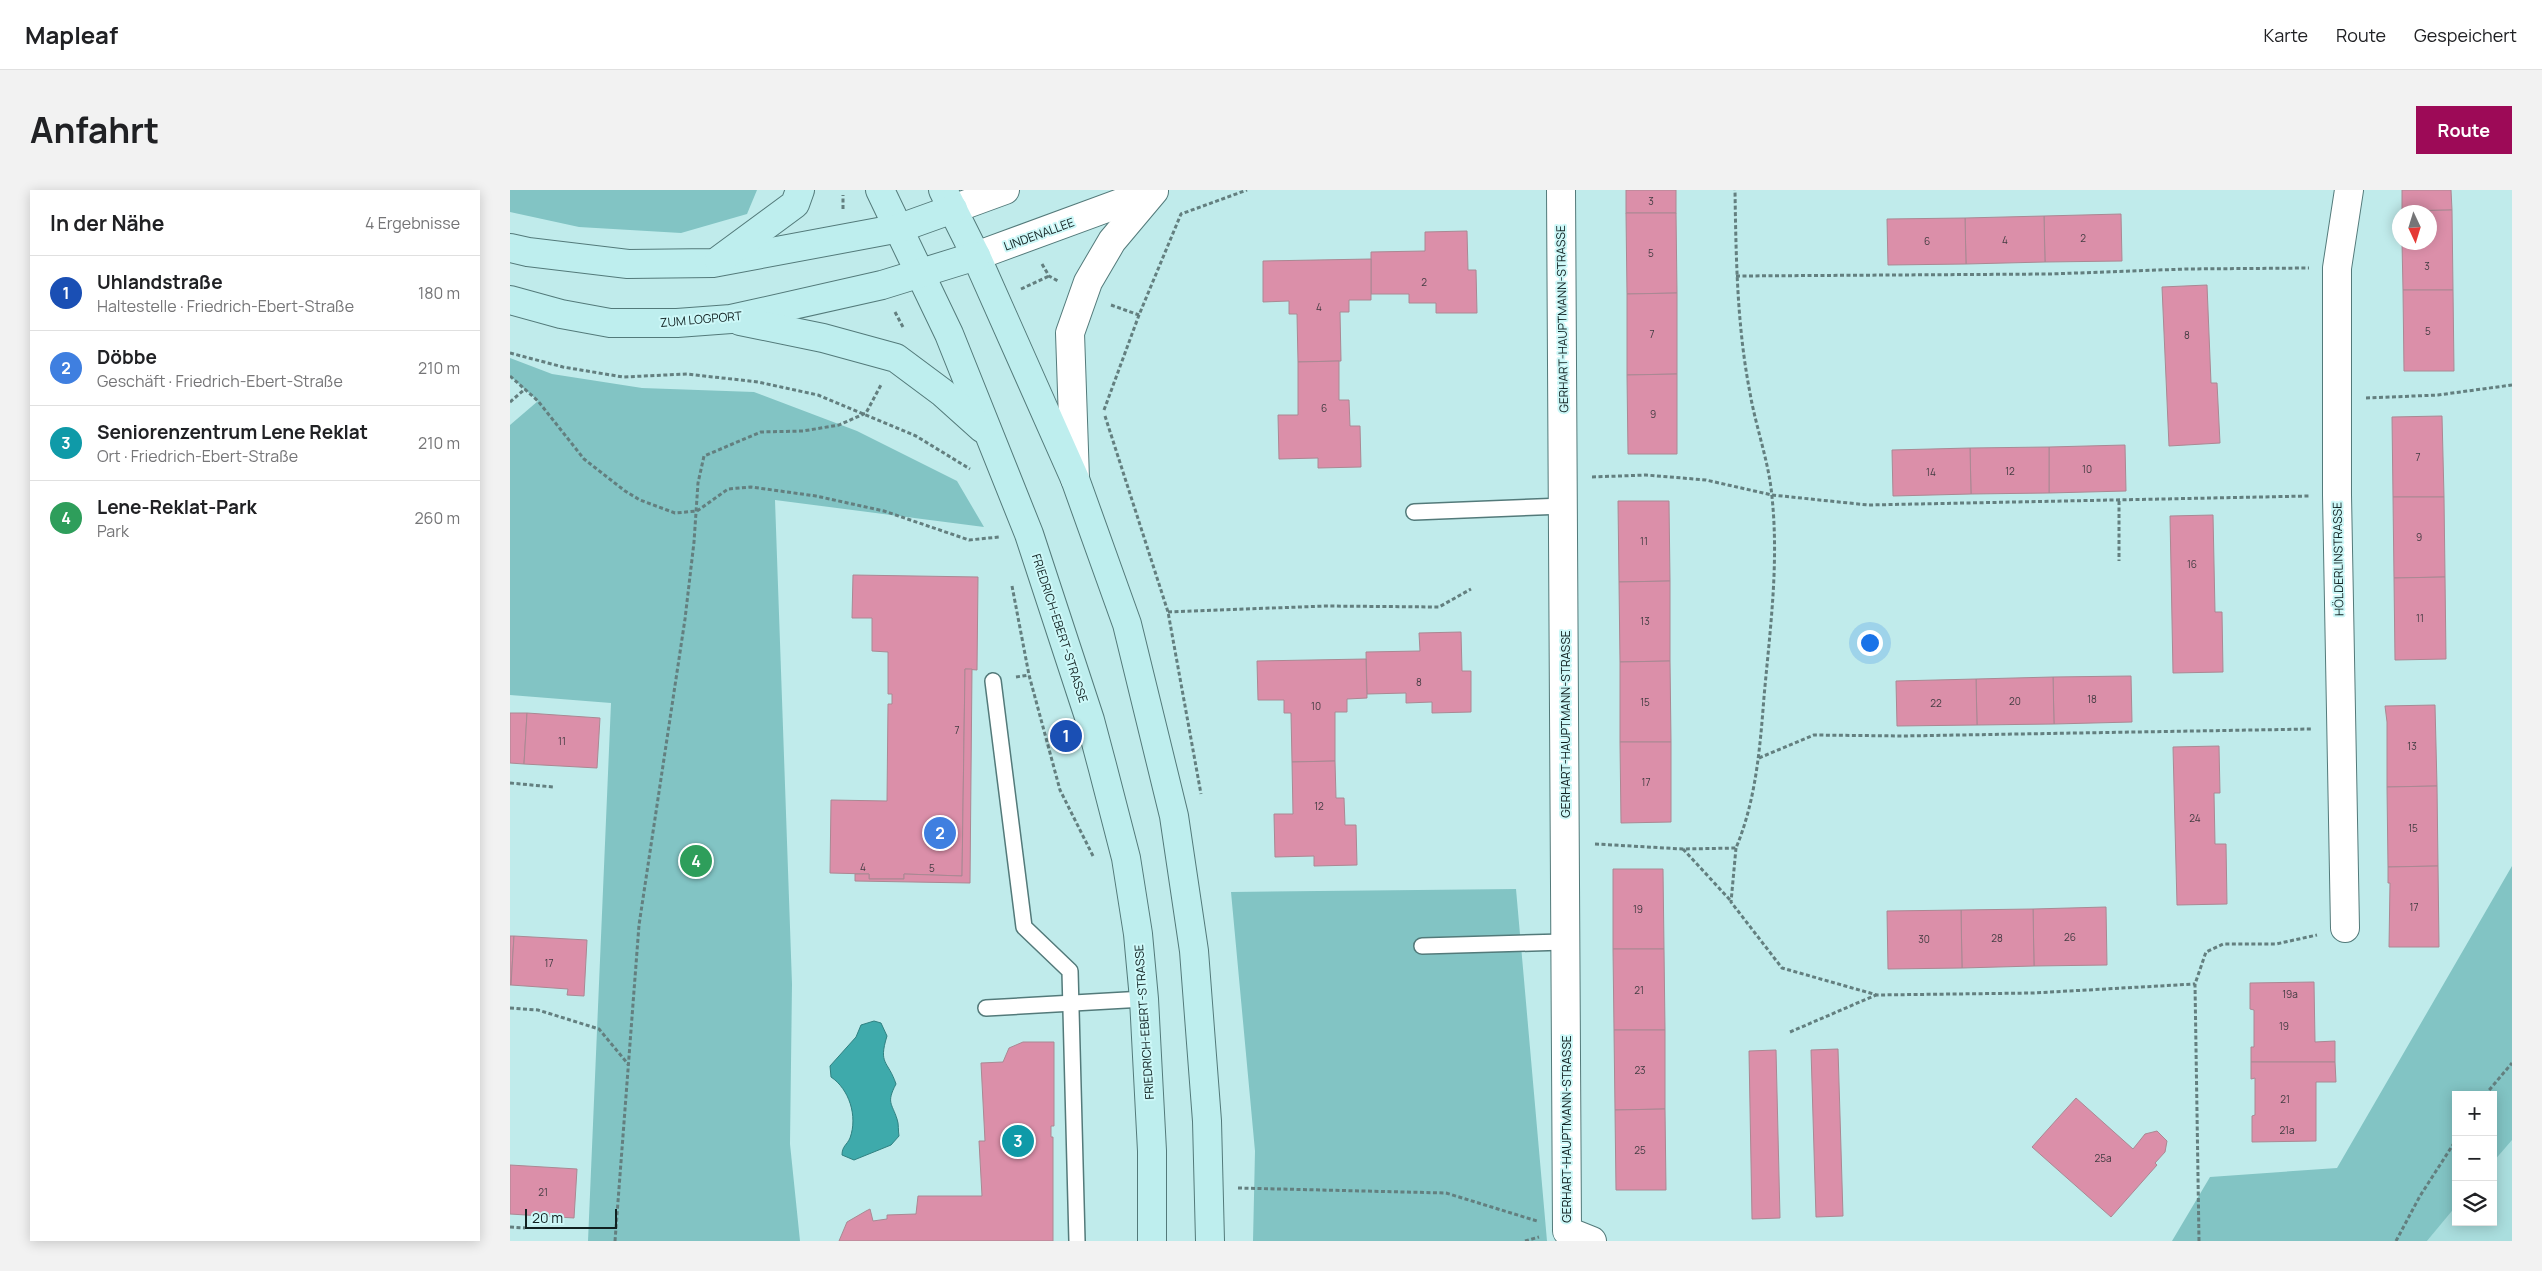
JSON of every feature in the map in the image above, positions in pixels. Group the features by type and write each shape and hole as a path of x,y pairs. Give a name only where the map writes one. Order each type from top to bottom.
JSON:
{"main road":[{"path":"714,264 795,204 800,190"},
{"name":"FRIEDRICH-EBERT-STRASSE","path":"880,190 900,228 949,334 986,431 1029,534 1090,720 1126,858 1138,934 1144,999 1152,1151 1152,1241"},
{"path":"510,248 628,264 714,264 900,228 948,200 976,256 1075,479 1127,624 1174,816 1194,952 1207,1121 1210,1241"},
{"name":"LINDENALLEE","path":"920,274 976,256"},
{"name":"ZUM LOGPORT","path":"510,300 561,314 610,323 677,323 731,319 882,285 920,274"},
{"path":"731,319 823,338 896,358 943,393 986,431"}],"street":[{"path":"948,200 1005,190"},
{"path":"1075,479 1070,333 1088,282 1112,241 1155,190"},
{"name":"LINDENALLEE","path":"976,256 1155,190"},
{"name":"GERHART-HAUPTMANN-STRASSE","path":"1561,190 1567,1230 1592,1241"},
{"name":"HÖLDERLINSTRASSE","path":"2345,928 2337,495 2337,268 2349,190"}],"lane":[{"path":"1414,512 1564,506"},
{"path":"994,681 1024,927 1070,971 1073,1003 1077,1241"},
{"path":"1422,946 1564,942"},
{"path":"986,1008 1144,999"}],"path":[{"path":"838,190 843,195"},
{"path":"1200,784 1168,612 1103,412 1139,314 1181,214 1247,190"},
{"path":"1731,902 1736,848 1747,823 1759,758 1776,560 1772,495 1750,393 1736,276 1734,190"},
{"path":"1736,276 2050,274 2186,269 2337,268"},
{"path":"510,353 563,367 623,377 687,374 758,382 818,395 866,413 916,436 976,473"},
{"path":"510,376 538,401 584,459 625,492 674,513 697,511 728,489 751,487 816,496 884,512 969,540 1003,537 999,528"},
{"path":"2337,399 2438,394 2512,385"},
{"path":"510,402 525,389"},
{"path":"615,1241 639,925 685,619 697,511 698,483 704,456 761,432 803,431 839,425 866,413"},
{"path":"1564,478 1646,475 1706,480 1772,495 1868,505 2337,495"},
{"path":"2118,501 2119,561"},
{"path":"1012,583 1029,675 1060,790 1094,858"},
{"path":"1168,612 1325,606 1439,607 1472,589"},
{"path":"1759,758 1814,735 1902,736 2341,729"},
{"path":"510,783 553,787"},
{"path":"1565,842 1683,849 1736,848"},
{"path":"1683,849 1731,902 1782,968 1877,995 2033,993 2195,984"},
{"path":"2199,1241 2195,984 2206,952 2223,944 2276,944 2345,928"},
{"path":"1790,1032 1877,995"},
{"path":"510,1008 538,1010 599,1029 628,1064"},
{"path":"2488,1091 2512,1063"},
{"path":"2396,1241 2420,1196 2452,1146"},
{"path":"1235,1188 1446,1193 1567,1230"},
{"path":"510,1227 525,1228"}],"shaded area":[{"path":"510,190 757,190 747,214 681,233 579,227 510,212"},
{"path":"510,358 552,374 642,388 754,392 857,431 957,481 984,527 775,500 792,984 790,1144 800,1241 588,1241 611,703 510,695 510,425 538,401 510,376"},
{"path":"2512,866 2512,1140 2497,1157 2497,1091 2452,1091 2452,1211 2427,1241 2172,1241 2210,1177 2337,1168"},
{"path":"1516,889 1547,1241 1253,1241 1255,1151 1231,892"},
{"path":"874,1021 881,1023 887,1036 883,1052 885,1062 896,1084 891,1099 898,1121 899,1136 891,1145 854,1160 842,1155 852,1130 852,1112 843,1088 831,1077 830,1066 856,1037 861,1025"},
{"path":"2512,1139 2512,1241 2427,1241 2452,1210 2452,1226 2497,1226 2497,1156"}],"building":[{"path":"1626,190 1676,190 1676,213 1626,213"},
{"path":"2402,190 2451,190 2452,210 2437,210 2437,205 2402,205"},
{"path":"2437,210 2452,210 2453,290 2403,290 2402,250 2437,250"},
{"path":"1626,213 1676,213 1677,293 1627,294"},
{"path":"2121,214 2122,261 2045,262 2044,216"},
{"path":"2044,216 2045,262 1966,264 1965,218"},
{"path":"1965,218 1966,264 1888,265 1887,219"},
{"path":"1467,231 1468,270 1476,270 1477,313 1436,313 1436,303 1409,303 1409,294 1371,294 1371,252 1425,251 1425,232"},
{"path":"1371,259 1371,300 1349,300 1349,312 1340,312 1341,361 1298,362 1297,314 1289,314 1289,301 1263,302 1263,261"},
{"path":"2207,285 2211,383 2217,383 2220,443 2169,446 2162,287"},
{"path":"2403,290 2453,290 2454,371 2404,371"},
{"path":"1677,293 1677,374 1627,375 1627,294"},
{"path":"1339,361 1339,400 1349,400 1350,426 1360,426 1361,467 1318,468 1318,458 1279,459 1278,415 1298,415 1298,362"},
{"path":"1677,374 1677,454 1628,454 1627,375"},
{"path":"2442,416 2444,497 2393,497 2392,417"},
{"path":"2125,445 2126,491 2049,493 2049,447"},
{"path":"2049,447 2049,493 1971,494 1970,448"},
{"path":"1970,448 1971,494 1893,496 1892,450"},
{"path":"2393,497 2444,497 2445,577 2394,578"},
{"path":"1618,501 1669,501 1670,581 1619,582"},
{"path":"2213,515 2215,612 2222,612 2223,672 2173,673 2170,516"},
{"path":"853,575 978,577 977,670 965,669 962,876 904,874 904,879 869,879 869,874 830,873 831,800 887,801 888,704 892,704 892,694 888,694 888,652 872,651 872,618 852,618"},
{"path":"2445,577 2446,659 2395,660 2394,578"},
{"path":"1670,581 1670,661 1620,662 1619,582"},
{"path":"1461,632 1462,671 1471,671 1471,712 1432,713 1432,702 1406,703 1406,693 1367,694 1366,652 1420,651 1419,633"},
{"path":"1366,659 1367,698 1347,699 1347,712 1335,712 1335,761 1292,762 1291,713 1284,713 1284,700 1258,700 1257,661"},
{"path":"1670,661 1671,742 1620,742 1620,662"},
{"path":"965,669 972,669 970,883 855,881 855,874 869,874 869,879 904,879 904,874 962,876"},
{"path":"2131,676 2132,722 2054,724 2053,677"},
{"path":"2053,677 2054,724 1977,725 1976,679"},
{"path":"1976,679 1977,725 1897,726 1896,681"},
{"path":"2435,705 2437,786 2387,787 2387,722 2385,706"},
{"path":"510,713 527,713 524,764 510,763"},
{"path":"527,713 600,718 597,768 524,764"},
{"path":"1620,742 1671,742 1671,822 1621,823"},
{"path":"2219,746 2220,793 2214,793 2215,844 2226,844 2227,904 2177,905 2173,747"},
{"path":"1335,761 1336,798 1344,798 1345,825 1356,825 1357,865 1314,866 1314,856 1275,857 1274,814 1293,814 1292,762"},
{"path":"2437,786 2438,866 2388,867 2387,787"},
{"path":"2438,866 2439,947 2389,947 2390,883 2388,883 2388,867"},
{"path":"1613,869 1663,869 1664,949 1613,949"},
{"path":"2106,907 2107,965 2034,966 2033,909"},
{"path":"2033,909 2034,966 1962,968 1961,910"},
{"path":"1961,910 1962,968 1888,969 1887,911"},
{"path":"510,936 514,936 511,985 510,985"},
{"path":"514,936 587,940 584,996 567,995 568,989 511,985"},
{"path":"1613,949 1664,949 1665,1030 1614,1030"},
{"path":"2314,982 2315,1042 2335,1041 2335,1062 2251,1062 2251,1047 2254,1047 2254,1010 2250,1009 2250,983"},
{"path":"1614,1030 1665,1030 1665,1109 1615,1110"},
{"path":"1023,1042 1054,1042 1054,1126 1051,1126 1051,1137 1053,1137 1053,1241 839,1241 847,1222 870,1209 873,1221 887,1219 887,1215 916,1214 918,1196 982,1196 979,1141 985,1141 981,1063 1003,1062 1009,1048"},
{"path":"1838,1049 1843,1216 1816,1217 1811,1050"},
{"path":"1776,1050 1780,1218 1752,1219 1749,1051"},
{"path":"2251,1062 2335,1062 2336,1082 2316,1082 2316,1141 2252,1142 2252,1116 2255,1115 2255,1078 2251,1079"},
{"path":"2076,1098 2133,1149 2145,1134 2157,1131 2167,1141 2165,1152 2155,1163 2157,1165 2111,1217 2032,1147"},
{"path":"1665,1109 1666,1190 1616,1190 1615,1110"},
{"path":"510,1165 577,1169 574,1218 510,1214"}],"place":[{"name":"Uhlandstraße","path":"1066,736"},
{"name":"Döbbe","path":"940,833"},
{"name":"Lene-Reklat-Park","path":"696,861"},
{"name":"Seniorenzentrum Lene Reklat","path":"1018,1141"}]}
